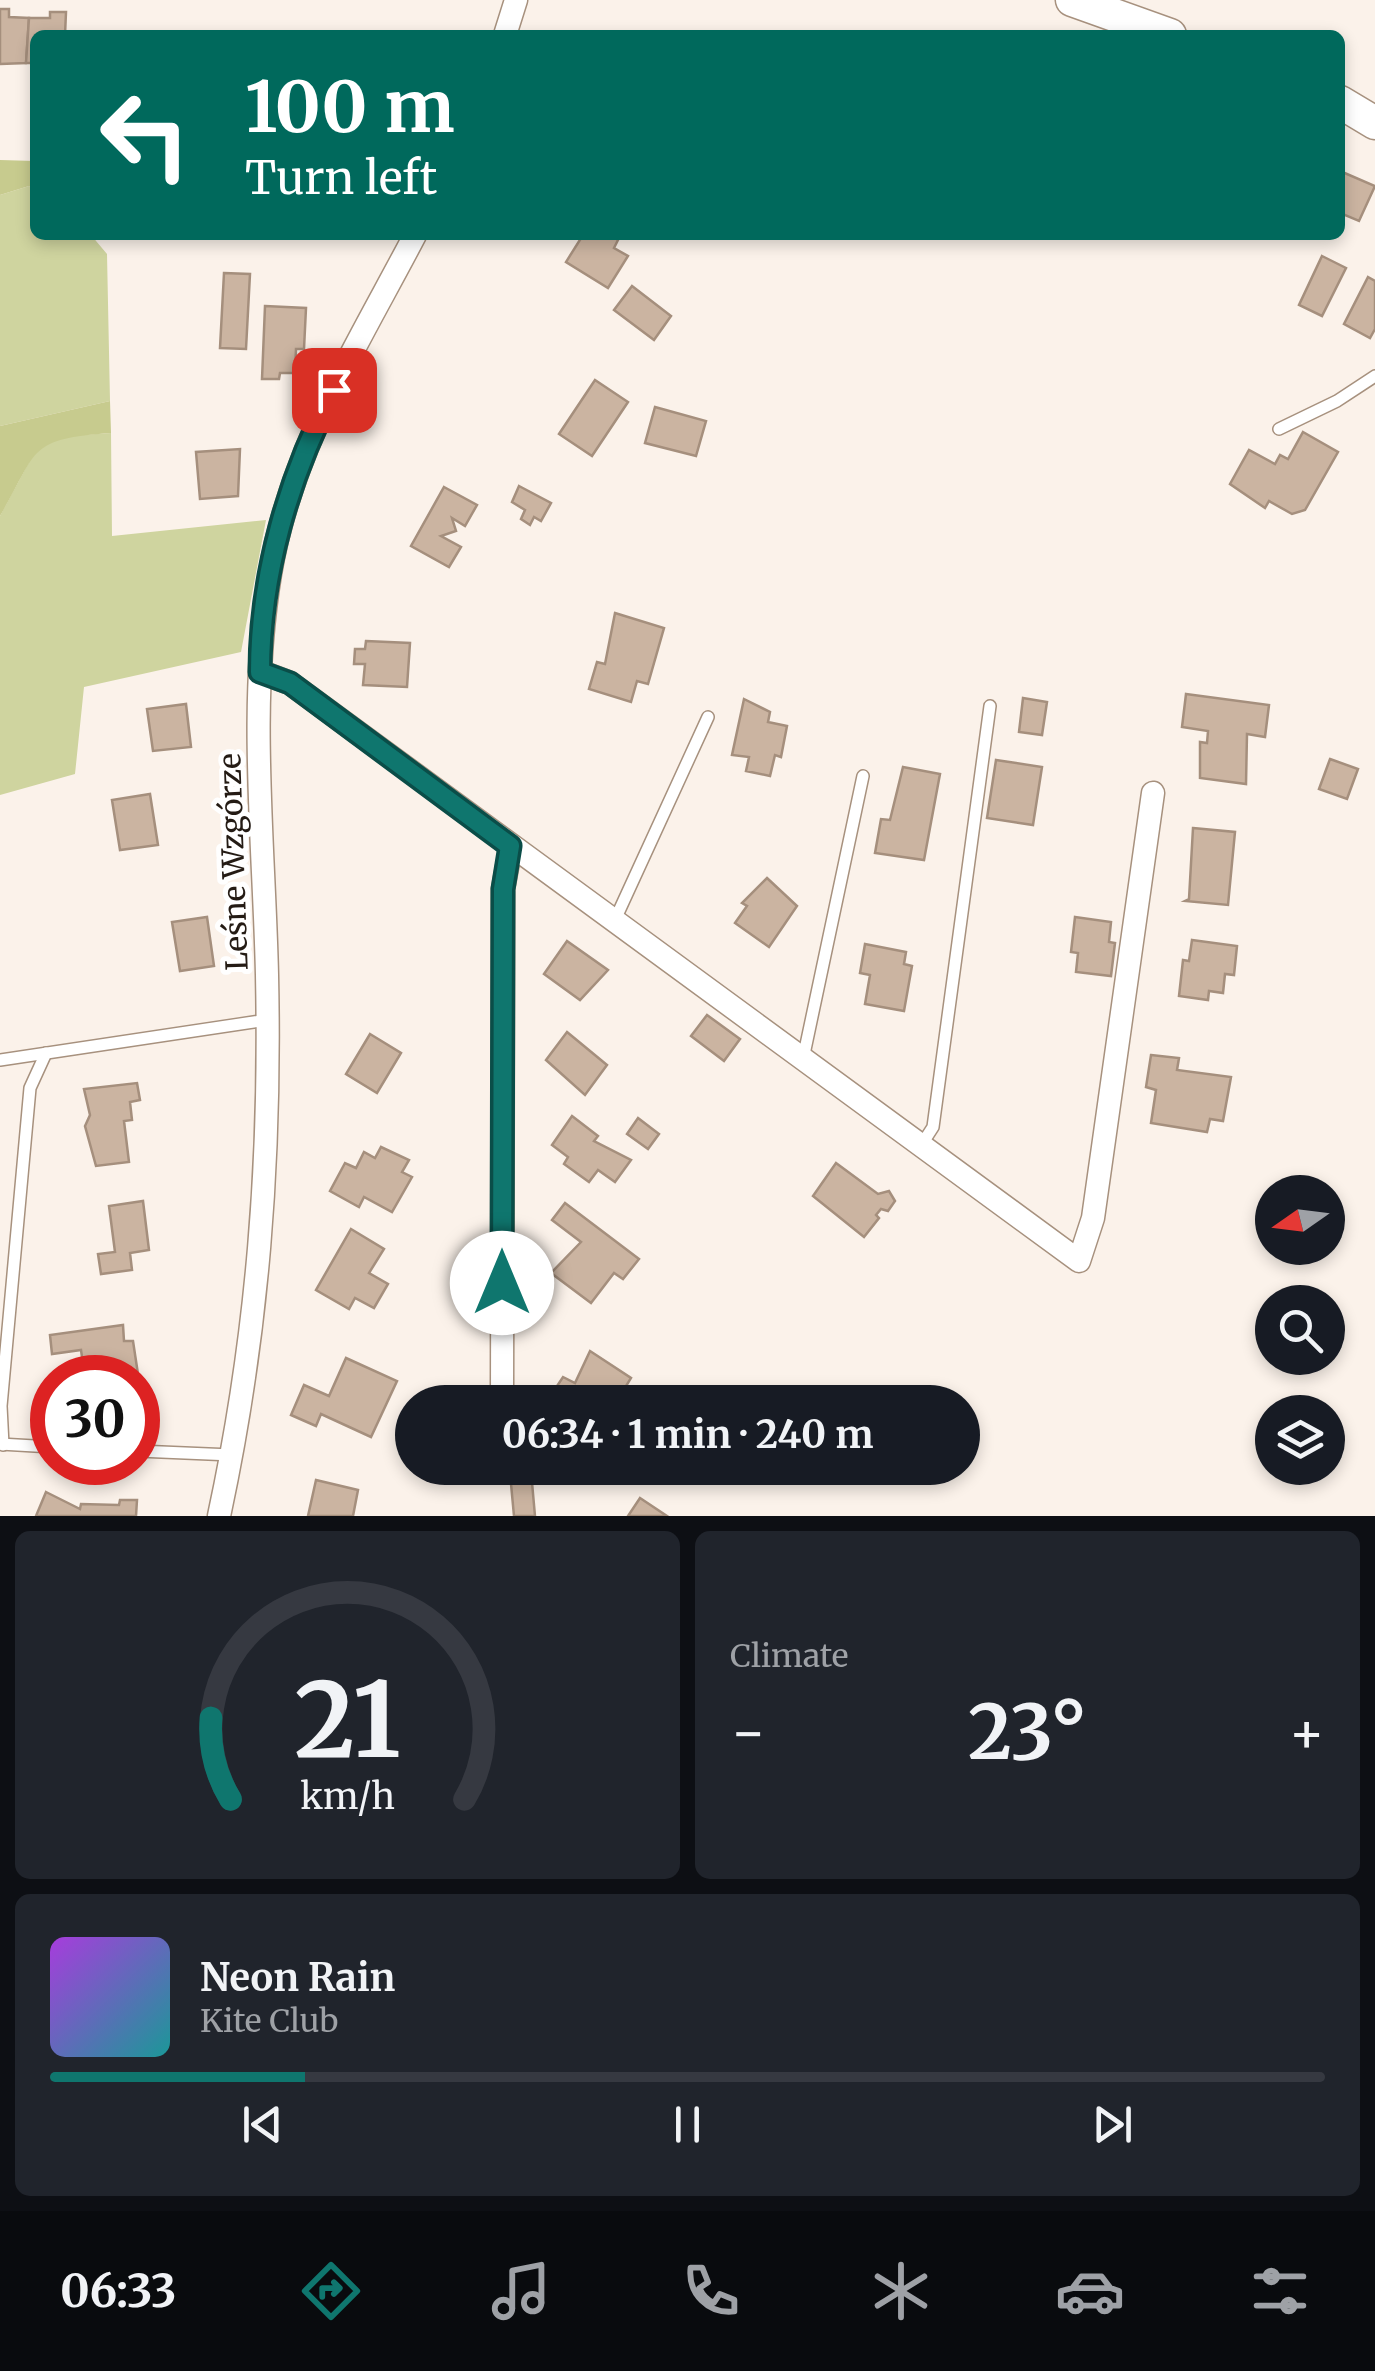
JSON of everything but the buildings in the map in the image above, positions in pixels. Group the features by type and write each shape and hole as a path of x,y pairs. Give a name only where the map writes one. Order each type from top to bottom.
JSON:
{"street":[{"path":"507,30 516,0"},
{"path":"1072,0 1156,30"},
{"path":"1345,105 1375,123"},
{"name":"Leśne Wzgórze","path":"219,1516 259,1287 267,1020 260,672 270,572 289,493 317,420 412,240"},
{"path":"260,672 290,683 1079,1261 1093,1218 1153,793"},
{"path":"502,1385 503,889 510,846"}],"lane":[{"path":"1279,428 1338,401 1375,376"},
{"path":"922,1144 933,1128 990,706"},
{"path":"614,922 708,717"},
{"path":"804,1059 862,776"},
{"path":"0,1060 267,1020"},
{"path":"30,1446 1,1444 1,1406 30,1088 46,1052"},
{"path":"160,1451 232,1455"}],"green space":[{"path":"0,160 30,161 30,186 0,195"},
{"path":"30,186 30,240 95,240 107,254 110,401 0,426 0,195"},
{"path":"110,401 111,433 63,439 38,452 0,516 0,426"},
{"path":"111,433 112,536 266,520 241,652 84,687 75,774 0,795 0,516 36,449 66,436"}],"route":[{"path":"334,390 317,420 289,493 270,572 260,672 290,683 510,846 503,889 502,1283"}]}
